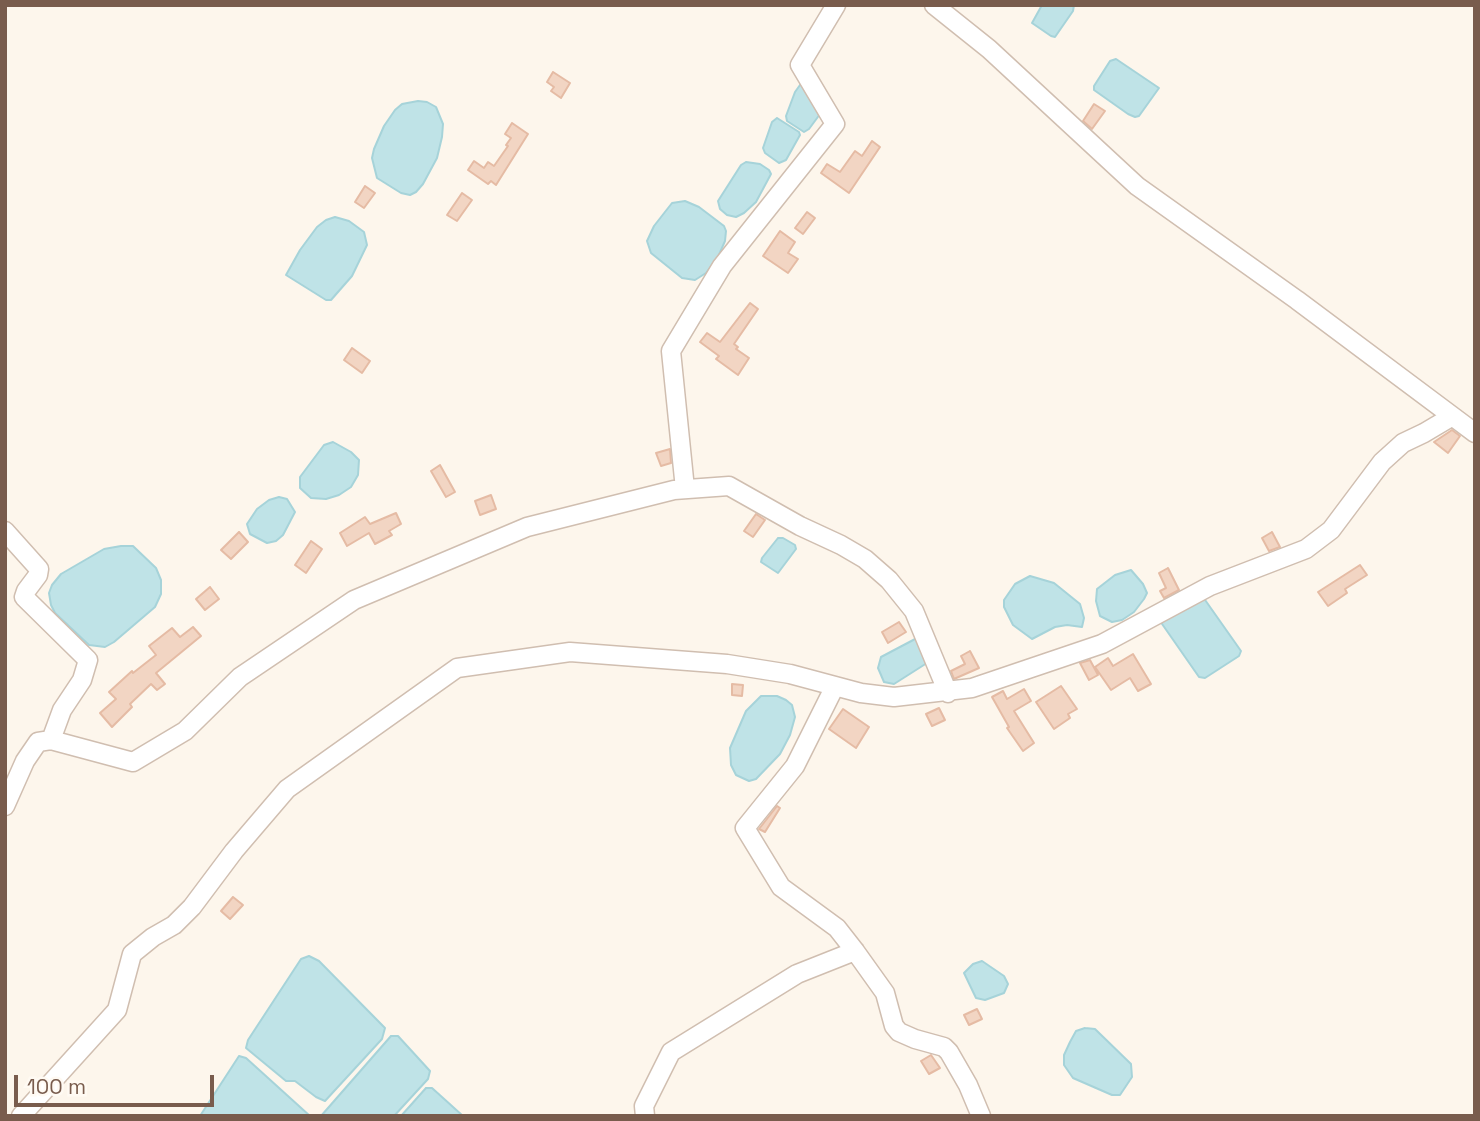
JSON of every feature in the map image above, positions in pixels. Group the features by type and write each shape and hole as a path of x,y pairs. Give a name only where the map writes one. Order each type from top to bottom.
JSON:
{"street":[{"path":"685,489 671,351 722,266 835,124 800,65 836,5"},
{"path":"934,5 989,49 1137,186 1297,300 1475,433"},
{"path":"21,1116 117,1010 132,954 174,925 192,907 234,851 287,789 457,668 570,652 727,664 790,674 861,693 894,697 948,693 972,688 1102,644 1210,586 1306,549 1331,530 1382,462 1403,443 1451,417"},
{"path":"5,806 25,761 38,742 51,740 133,762 185,731 240,677 354,600 527,527 685,489 729,486 865,559 889,580 914,611 948,693"},
{"path":"5,531 40,569 24,597 88,660 82,680 62,710 51,740"},
{"path":"835,686 796,766 745,828 781,887 838,928 885,993 894,1026 899,1032 915,1040 944,1047 968,1085 981,1116"},
{"path":"645,1116 644,1106 671,1052 797,974 855,951"}],"water":[{"path":"1042,5 1074,5 1073,11 1055,37 1032,23"},
{"path":"1116,59 1159,88 1139,116 1128,114 1094,90 1110,61"},
{"path":"800,85 804,85 823,110 804,132 787,121 786,116"},
{"path":"418,101 436,107 443,124 442,137 437,158 423,184 410,195 401,193 377,178 372,158 384,126 395,110 402,104"},
{"path":"777,118 800,135 786,160 779,163 765,153 763,148 772,122"},
{"path":"746,162 760,164 771,174 756,202 736,217 727,215 720,209 718,201 741,165"},
{"path":"685,201 699,207 724,226 726,231 718,257 706,273 695,280 682,278 651,253 647,241 654,226 672,203"},
{"path":"335,217 349,221 364,232 367,245 352,276 331,300 326,300 286,275 317,227"},
{"path":"333,442 359,460 358,475 351,487 339,495 326,499 311,498 300,488 300,477 324,445"},
{"path":"279,497 287,499 295,512 283,535 276,541 267,543 250,534 247,524 257,509 269,500"},
{"path":"778,538 795,545 796,549 778,573 761,562"},
{"path":"133,546 156,568 161,580 161,594 155,607 114,642 105,647 89,645 55,613 49,593 61,574 104,549"},
{"path":"1131,570 1143,584 1147,593 1144,599 1134,612 1122,620 1112,622 1100,616 1096,601 1097,589 1115,575"},
{"path":"1030,576 1054,583 1080,604 1084,618 1082,627 1055,627 1032,639 1013,625 1004,607 1004,600 1015,584"},
{"path":"1203,597 1241,651 1239,656 1205,678 1199,677 1160,621"},
{"path":"917,638 927,663 894,684 884,682 878,668 881,657"},
{"path":"761,696 777,696 786,700 792,705 795,717 790,735 780,754 756,779 749,781 736,775 731,765 730,748 746,711"},
{"path":"309,956 319,961 385,1028 382,1039 325,1101 295,1081 286,1081 246,1048 248,1040 301,959"},
{"path":"982,961 1004,976 1008,984 1004,993 985,1000 976,998 964,973 973,964"},
{"path":"1095,1029 1131,1064 1132,1077 1120,1095 1112,1095 1073,1078 1064,1065 1064,1055 1076,1031"},
{"path":"391,1036 398,1036 430,1071 428,1079 394,1116 321,1116"},
{"path":"239,1056 246,1058 310,1116 200,1116"},
{"path":"426,1088 432,1088 463,1116 401,1116"}],"building":[{"path":"553,72 570,83 561,98 551,91 554,87 547,82"},
{"path":"1094,104 1105,111 1092,129 1083,121"},
{"path":"512,123 528,134 496,185 491,181 488,184 468,170 474,161 484,168 488,162 494,166 508,146 506,145 511,138 505,134"},
{"path":"872,141 880,147 849,193 821,173 827,164 840,172 855,151 862,156"},
{"path":"365,186 375,193 364,208 355,202"},
{"path":"462,193 472,200 457,221 447,215"},
{"path":"807,212 815,218 803,234 795,228"},
{"path":"780,231 795,242 788,253 798,259 788,273 763,256"},
{"path":"750,303 758,309 734,344 738,347 736,349 749,358 738,375 716,359 719,356 700,342 707,333 720,342"},
{"path":"352,348 370,361 362,373 344,360"},
{"path":"1452,430 1460,436 1448,453 1434,442"},
{"path":"670,449 671,463 661,466 656,453"},
{"path":"440,465 455,492 446,497 431,471"},
{"path":"491,495 496,509 480,515 475,501"},
{"path":"396,513 401,524 389,531 392,535 375,544 369,533 347,546 340,533 365,517 370,524"},
{"path":"756,514 765,520 753,537 744,531"},
{"path":"239,532 248,542 231,559 221,550"},
{"path":"1272,532 1280,547 1269,551 1262,538"},
{"path":"311,541 322,549 306,573 295,565"},
{"path":"1360,565 1367,575 1345,589 1347,593 1328,606 1318,592"},
{"path":"1168,568 1179,590 1164,598 1160,591 1166,588 1159,573"},
{"path":"210,587 219,599 205,610 196,599"},
{"path":"899,622 906,632 888,643 882,632"},
{"path":"193,627 201,636 156,673 165,684 157,690 151,684 130,704 132,707 112,727 100,713 116,699 109,692 132,671 133,673 156,655 149,646 172,628 180,637"},
{"path":"970,651 979,668 954,679 951,671 965,664 961,656"},
{"path":"1133,654 1151,684 1138,691 1130,678 1111,690 1095,667 1108,658 1113,666"},
{"path":"1090,660 1098,675 1089,680 1080,663"},
{"path":"732,684 743,685 742,696 732,695"},
{"path":"1061,686 1077,709 1068,714 1070,718 1054,729 1036,702"},
{"path":"1024,689 1031,701 1014,711 1034,743 1023,751 1007,728 1009,727 992,697 1003,691 1007,699"},
{"path":"939,708 945,720 932,726 926,714"},
{"path":"843,709 869,727 856,748 829,729"},
{"path":"777,806 780,808 765,832 759,829"},
{"path":"233,897 243,905 230,919 221,911"},
{"path":"977,1009 982,1019 969,1025 964,1015"},
{"path":"931,1055 940,1068 929,1074 921,1061"}]}
